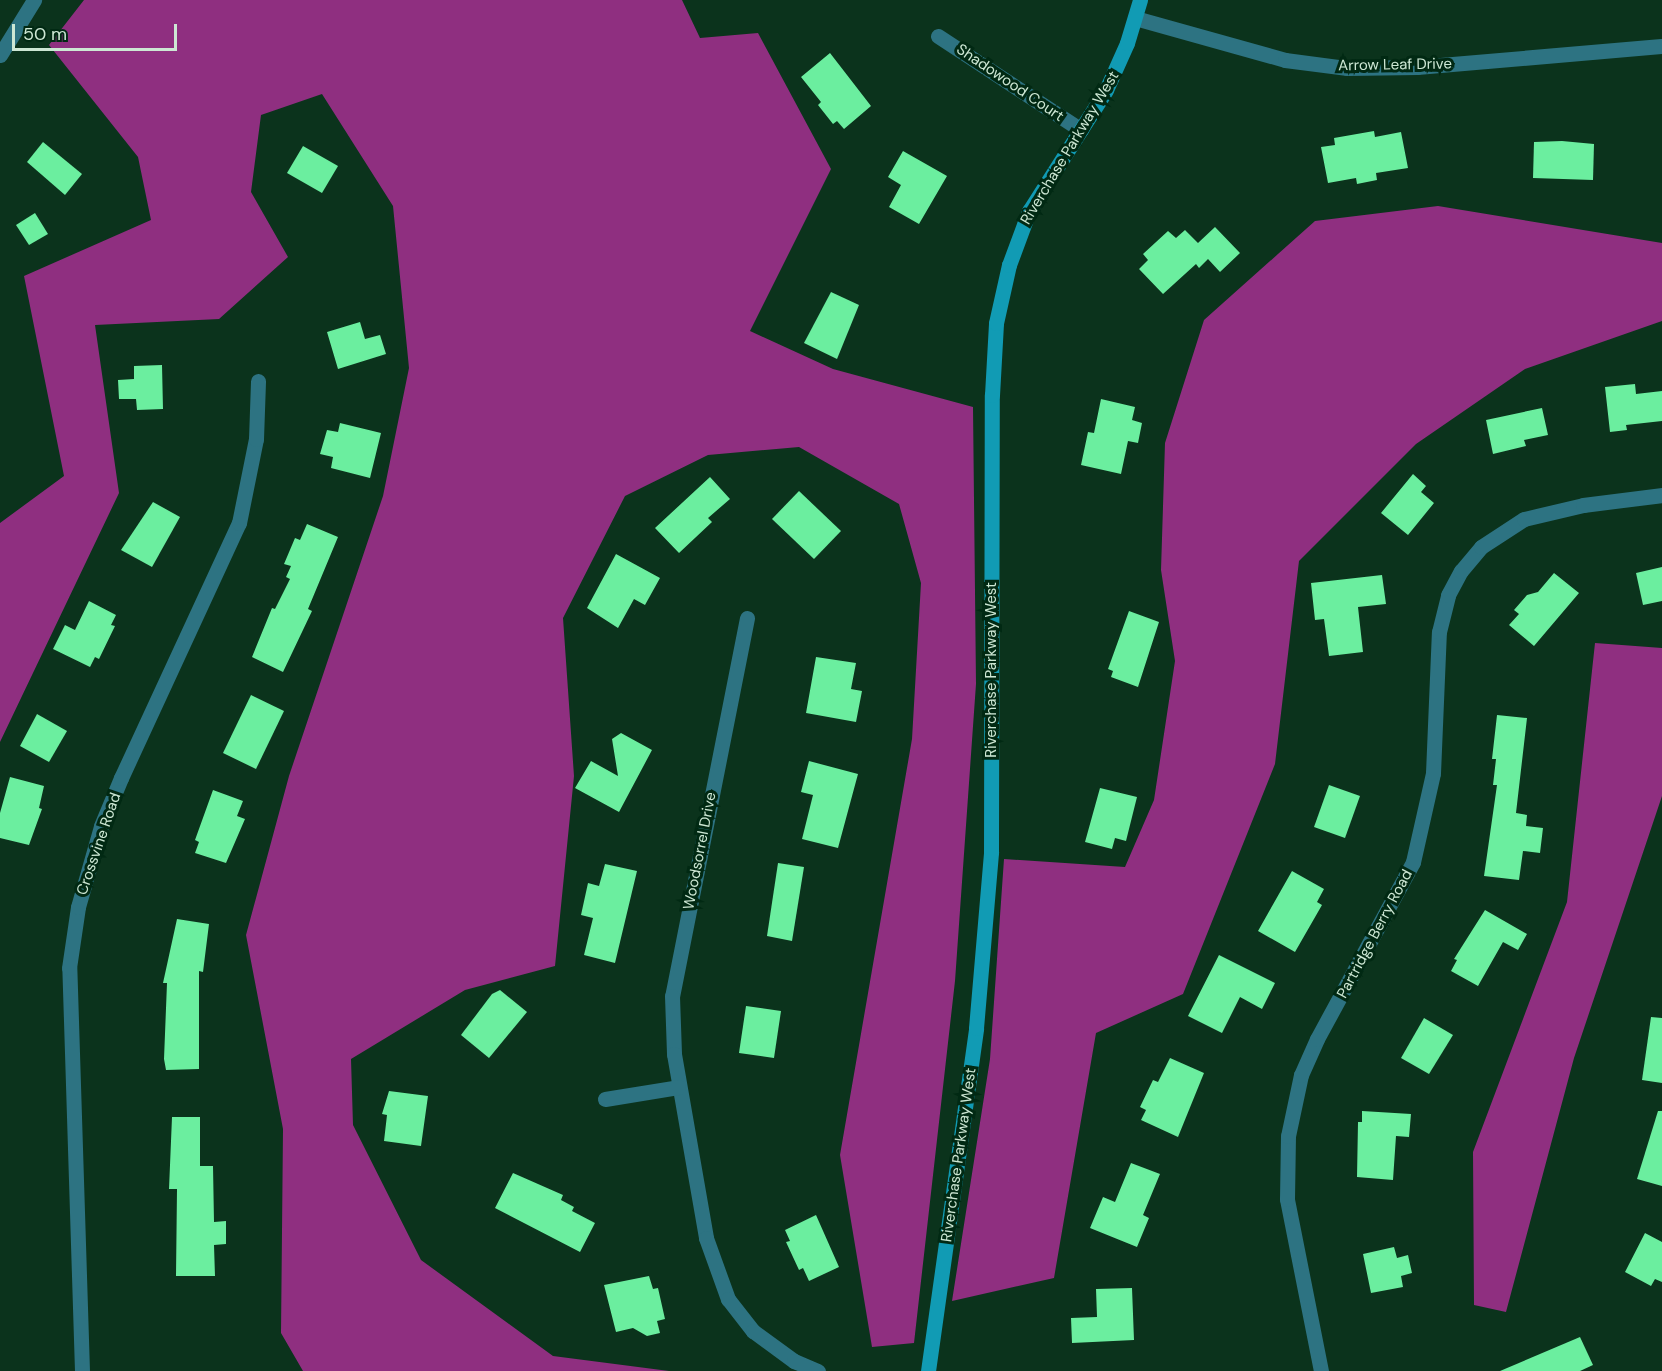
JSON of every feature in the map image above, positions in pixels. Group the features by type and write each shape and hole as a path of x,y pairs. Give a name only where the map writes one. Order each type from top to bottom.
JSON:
{"street":[{"path":"0,55 34,0"},
{"name":"Riverchase Parkway West","path":"928,1371 976,1028 991,852 992,395 996,323 1002,290 1025,220 1118,66 1140,0"},
{"name":"Arrow Leaf Drive","path":"1135,18 1286,60 1347,68 1417,67 1661,46"},
{"name":"Shadowood Court","path":"938,36 1081,130"},
{"name":"Crossvine Road","path":"82,1371 69,968 78,907 101,826 239,524 256,439 258,381"},
{"name":"Partridge Berry Road","path":"1321,1371 1287,1199 1288,1136 1302,1075 1317,1039 1413,862 1433,773 1438,632 1448,595 1461,571 1480,547 1524,519 1582,505 1662,495"},
{"name":"Woodsorrel Drive","path":"747,618 672,996 678,1087 706,1238 728,1299 753,1330 794,1361 818,1371"},
{"path":"605,1099 678,1087"}],"shaded area":[{"path":"84,0 682,0 700,38 758,33 831,169 750,331 833,369 973,407 976,684 955,981 914,1343 872,1347 840,1155 912,739 921,583 899,504 799,447 708,455 625,496 563,618 574,776 555,966 465,990 351,1059 353,1125 421,1260 553,1356 669,1371 303,1371 281,1333 283,1129 246,935 289,776 383,496 409,368 393,206 322,94 261,115 251,192 288,257 219,319 95,325 119,493 0,742 0,523 64,476 24,276 151,220 138,157 49,45"},
{"path":"1438,206 1662,243 1662,321 1525,369 1416,444 1299,561 1275,764 1183,994 1096,1033 1054,1278 952,1301 990,1059 1004,859 1125,867 1154,800 1175,661 1161,570 1165,443 1204,320 1315,221"},
{"path":"1595,643 1662,648 1662,796 1574,1058 1506,1312 1474,1305 1473,1152 1567,902"}],"building":[{"path":"830,53 871,106 844,129 837,121 833,124 818,105 821,102 801,77"},
{"path":"1374,131 1375,137 1401,132 1408,168 1376,173 1377,180 1357,184 1356,178 1328,183 1321,147 1335,145 1334,138"},
{"path":"1562,141 1594,144 1593,180 1533,178 1534,142"},
{"path":"43,142 82,174 65,195 27,162"},
{"path":"303,146 338,166 322,193 287,173"},
{"path":"903,151 947,176 919,224 889,207 901,185 888,177"},
{"path":"35,213 48,234 29,245 16,225"},
{"path":"1215,227 1240,253 1220,272 1208,259 1199,268 1196,264 1163,294 1139,269 1148,260 1143,254 1168,231 1176,238 1185,230 1198,243"},
{"path":"831,292 859,305 837,359 804,343"},
{"path":"360,322 365,339 380,335 386,354 338,369 327,332"},
{"path":"162,365 163,409 137,410 136,399 119,399 118,380 134,379 134,366"},
{"path":"1635,384 1636,394 1662,391 1662,421 1626,425 1627,430 1610,432 1605,387"},
{"path":"1101,399 1135,407 1132,420 1142,423 1138,443 1128,441 1121,474 1081,465 1088,432 1094,433"},
{"path":"1542,408 1548,435 1524,440 1526,446 1493,454 1486,420"},
{"path":"340,423 381,433 370,478 331,468 333,457 320,454 327,430 338,432"},
{"path":"1413,474 1426,486 1421,492 1434,503 1408,535 1381,513"},
{"path":"710,477 730,499 708,518 712,522 679,553 655,528"},
{"path":"799,491 841,531 814,559 772,519"},
{"path":"153,502 180,517 152,567 121,550"},
{"path":"307,524 338,537 308,609 312,611 283,672 252,657 272,608 275,609 290,579 286,577 291,566 284,564 295,538 300,540"},
{"path":"616,554 660,578 645,605 634,599 618,628 587,608"},
{"path":"1662,567 1662,601 1643,605 1636,573"},
{"path":"1554,573 1579,593 1534,646 1509,625 1519,614 1514,610 1527,595 1538,592"},
{"path":"1382,575 1386,604 1358,607 1363,652 1329,656 1324,619 1315,620 1311,583"},
{"path":"89,601 116,615 111,625 115,626 99,659 95,657 90,667 53,649 65,625 75,630"},
{"path":"1129,611 1159,622 1138,687 1111,677 1113,671 1108,669"},
{"path":"816,657 856,663 851,689 862,691 856,722 806,713"},
{"path":"251,695 284,711 256,769 223,753"},
{"path":"37,714 67,731 49,762 20,746"},
{"path":"1497,715 1527,718 1516,813 1527,815 1526,826 1543,828 1540,853 1523,851 1519,880 1484,876 1497,785 1493,785 1496,759 1492,759"},
{"path":"621,733 652,750 619,812 575,788 591,761 618,776 612,739"},
{"path":"809,761 858,774 838,848 802,839 813,795 801,792"},
{"path":"10,777 44,786 39,808 42,809 29,845 0,838 0,813"},
{"path":"1329,785 1360,796 1345,838 1314,827"},
{"path":"1100,788 1137,797 1126,841 1115,838 1112,849 1085,842"},
{"path":"213,790 243,801 237,816 245,819 226,863 195,853 199,842 195,840"},
{"path":"778,863 804,867 792,941 767,936"},
{"path":"605,864 637,871 615,963 584,955 593,918 581,915 588,883 599,886"},
{"path":"1292,871 1324,889 1317,902 1322,905 1295,952 1258,931"},
{"path":"1485,910 1527,934 1518,950 1503,942 1478,986 1451,971 1457,960 1454,959"},
{"path":"177,919 209,924 203,972 199,971 199,1069 166,1070 164,1059 167,983 163,983"},
{"path":"1219,955 1275,983 1262,1009 1240,997 1222,1033 1188,1016"},
{"path":"500,990 527,1012 489,1058 461,1035 492,994"},
{"path":"746,1006 781,1011 774,1058 739,1053"},
{"path":"1651,1017 1662,1018 1662,1083 1642,1080"},
{"path":"1424,1018 1453,1035 1429,1074 1401,1058"},
{"path":"1170,1058 1204,1073 1178,1137 1141,1120 1146,1110 1140,1107 1153,1080 1158,1082"},
{"path":"389,1091 428,1096 421,1146 384,1141 387,1115 382,1114"},
{"path":"1362,1111 1411,1114 1409,1137 1396,1136 1393,1180 1357,1177 1358,1122 1362,1122"},
{"path":"1658,1111 1662,1111 1662,1186 1637,1179"},
{"path":"172,1117 200,1117 200,1166 213,1166 214,1222 226,1221 226,1244 214,1245 215,1276 176,1276 177,1189 169,1189"},
{"path":"1131,1163 1160,1174 1143,1215 1149,1218 1137,1247 1090,1228 1103,1197 1115,1202"},
{"path":"513,1173 563,1195 561,1200 574,1207 572,1211 595,1223 580,1252 495,1208"},
{"path":"816,1215 839,1267 809,1281 803,1268 799,1270 786,1242 790,1241 785,1230"},
{"path":"1645,1233 1662,1242 1662,1282 1655,1279 1651,1286 1625,1272"},
{"path":"1394,1247 1397,1258 1408,1255 1412,1273 1401,1276 1403,1287 1371,1293 1363,1254"},
{"path":"649,1276 653,1289 658,1288 665,1319 657,1321 660,1333 647,1336 633,1328 616,1332 604,1285"},
{"path":"1132,1288 1134,1340 1072,1343 1071,1318 1097,1317 1096,1289"},
{"path":"1580,1337 1593,1365 1580,1371 1500,1371"}]}
